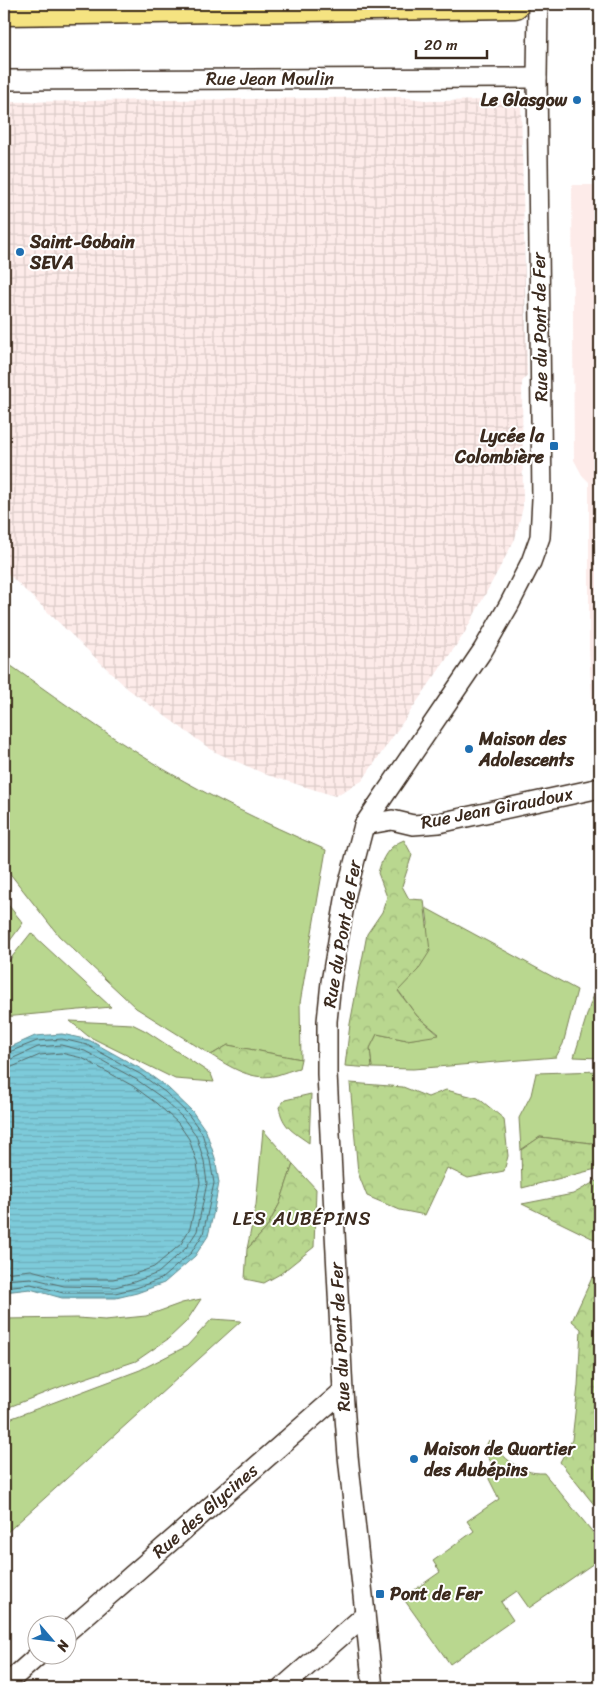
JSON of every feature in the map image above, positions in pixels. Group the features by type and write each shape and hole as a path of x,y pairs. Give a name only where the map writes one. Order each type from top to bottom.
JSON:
{"main road":[{"path":"4,11 516,4"}],"street":[{"name":"Rue du Pont de Fer","path":"373,1688 348,1456 343,1391 331,1175 327,1022 331,982 346,894 364,825 482,650 509,605 531,562 540,537 542,499 537,78 538,4"},
{"name":"Rue Jean Moulin","path":"4,80 537,78"},
{"name":"Rue Jean Giraudoux","path":"364,825 392,820 413,825 439,823 600,788"},
{"name":"Rue des Glycines","path":"78,1622 343,1391"},
{"path":"282,1688 365,1615"},
{"path":"4,1686 29,1664"}],"shaded area":[{"name":"Saint-Gobain SEVA","path":"401,97 433,101 494,100 521,102 527,375 522,382 523,507 515,539 464,634 362,781 335,796 267,775 213,751 128,689 4,570 4,127 9,116 9,102"},
{"path":"572,185 600,185 600,732 594,733 589,649 589,482 582,475 574,460"}],"green space":[{"path":"4,661 105,732 161,768 231,806 326,850 300,1003 301,1059 228,1045 211,1055 136,1008 59,936 4,866"},
{"path":"404,840 412,855 402,886 409,899 424,900 430,951 418,970 398,991 417,1016 439,1035 407,1040 377,1034 370,1048 372,1068 345,1066 350,1024 367,934 382,912 387,897 378,873 386,853"},
{"path":"4,900 23,923 4,949"},
{"path":"426,908 577,990 563,1044 556,1057 413,1069 372,1068 370,1048 377,1034 407,1040 439,1034 417,1016 398,990 418,970 428,923"},
{"path":"31,933 111,1007 4,1017 4,967"},
{"path":"600,983 600,1058 574,1057 591,1002"},
{"path":"70,1021 132,1024 146,1031 211,1074 214,1082 175,1079 88,1036"},
{"path":"228,1045 301,1059 299,1068 268,1077 251,1075 211,1055"},
{"path":"600,1071 600,1144 540,1137 521,1150 519,1118 531,1095 536,1073"},
{"path":"350,1083 403,1087 428,1097 446,1090 478,1098 504,1119 508,1156 504,1171 468,1178 447,1168 425,1215 400,1210 367,1196 358,1173"},
{"path":"311,1094 309,1143 293,1132 286,1124 279,1107 285,1100"},
{"path":"263,1130 293,1164 280,1203 266,1229 247,1249 256,1205"},
{"path":"540,1137 600,1144 600,1168 522,1188 521,1150"},
{"path":"293,1164 316,1189 314,1247 280,1274 264,1283 245,1279 247,1249 266,1229 280,1203"},
{"path":"600,1180 600,1242 522,1204 573,1194"},
{"path":"600,1274 600,1512 560,1462 572,1440 578,1386 581,1329 572,1321 592,1278"},
{"path":"201,1299 186,1322 168,1339 136,1361 65,1385 4,1409 4,1319 78,1318 105,1320 146,1316 182,1303"},
{"path":"212,1319 241,1321 4,1535 4,1421 140,1370 187,1346"},
{"path":"489,1440 507,1459 519,1468 535,1473 544,1473 600,1541 600,1565 597,1561 529,1608 517,1591 501,1602 513,1620 450,1664 403,1598 440,1572 433,1561 474,1531 467,1521 499,1499 489,1479 491,1462 483,1453"}],"water":[{"path":"62,1034 89,1040 143,1070 168,1088 192,1111 206,1131 215,1158 219,1183 208,1236 195,1256 164,1283 137,1293 116,1298 62,1298 30,1289 4,1292 4,1050 35,1036"}],"place":[{"name":"Le Glasgow","path":"577,100"},
{"name":"Saint-Gobain SEVA","path":"20,252"},
{"name":"Lycée la Colombière","path":"554,446"},
{"name":"Maison des Adolescents","path":"469,749"},
{"name":"Maison de Quartier des Aubépins","path":"414,1459"},
{"name":"Pont de Fer","path":"380,1594"}],"district":[{"name":"LES AUBÉPINS","path":"302,1218"}]}
